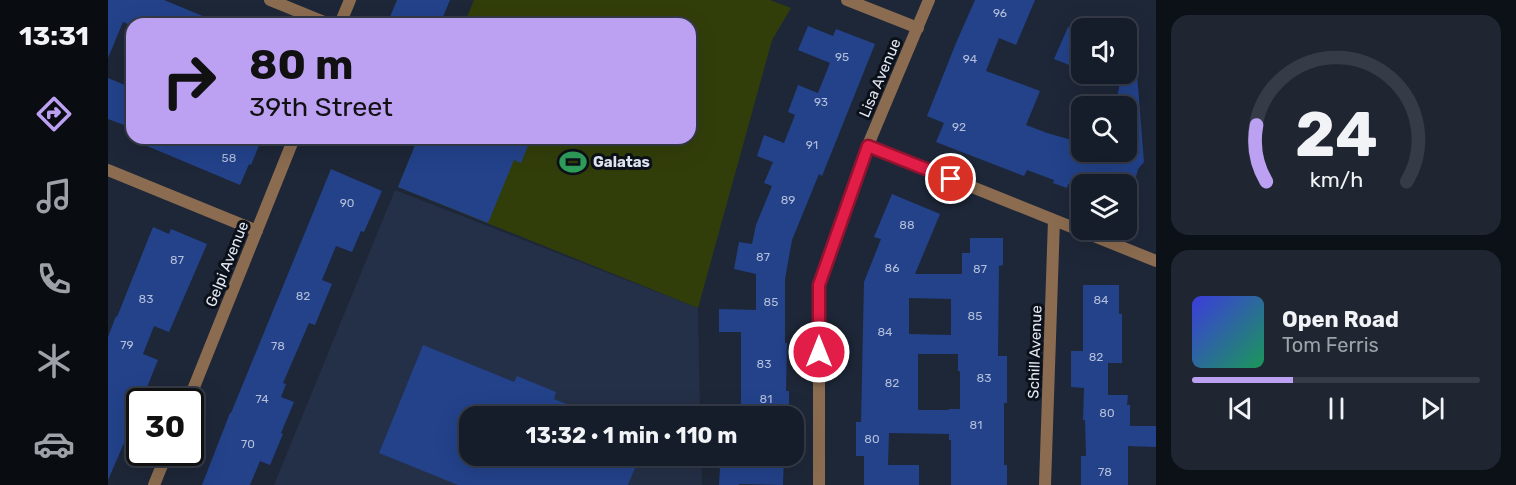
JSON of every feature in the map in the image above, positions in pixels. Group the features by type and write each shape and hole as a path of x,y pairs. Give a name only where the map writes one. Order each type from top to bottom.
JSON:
{"street":[{"path":"270,0 314,18"},
{"path":"342,18 350,0"},
{"path":"847,0 918,27"},
{"name":"Lisa Avenue","path":"819,485 819,285 868,146 929,0"},
{"name":"Gelpi Avenue","path":"194,388 292,144"},
{"path":"868,146 1156,261"},
{"path":"108,170 257,231"},
{"name":"Schill Avenue","path":"1045,485 1054,220"},
{"path":"154,485 162,466"}],"shaded area":[{"path":"395,190 698,308 700,406 459,406 459,466 701,466 702,485 274,485"}],"green space":[{"name":"Galatas","path":"474,0 770,0 791,8 772,40 698,308 398,187 416,144 696,144 696,18 466,18"}],"building":[{"path":"108,0 164,0 208,18 126,18 126,23 123,22 108,58"},
{"path":"397,0 450,0 442,18 390,18"},
{"path":"975,0 1035,0 1016,45 999,38 986,71 1040,91 1026,125 1071,140 1071,162 1137,162 1137,96 1117,96 1120,84 1137,84 1137,74 1144,162 1137,174 1071,174 1071,185 1068,184 1067,188 1053,183 1054,180 1027,170 1024,176 936,142 944,123 927,116"},
{"path":"808,26 833,36 836,29 875,44 822,176 819,174 792,240 785,279 786,391 789,391 789,406 741,406 741,332 719,332 719,309 756,310 756,274 734,269 739,242 752,244 756,225 772,186 764,183 773,162 757,156 764,135 784,143 795,115 788,112 798,85 818,93 830,63 798,50"},
{"path":"1068,27 1071,28 1071,66 1054,59"},
{"path":"108,78 126,86 126,126 108,119"},
{"path":"142,144 260,144 240,185"},
{"path":"416,144 529,144 521,163 514,160 488,223 398,187"},
{"path":"331,169 382,191 364,232 361,231 352,252 336,246 322,280 332,284 315,325 309,323 283,383 286,384 281,397 294,402 281,433 283,434 270,465 260,461 250,485 202,485 230,413"},
{"path":"892,194 940,214 915,274 962,274 962,253 970,253 970,238 1003,238 1003,265 999,266 998,356 1007,356 1004,465 1007,465 1007,485 951,485 949,434 889,433 888,465 919,465 919,485 864,485 864,456 856,456 856,422 861,422 864,282 881,239 874,237","holes":["909,298 951,299 951,335 909,334","918,354 958,354 960,409 918,410"]},
{"path":"153,227 169,234 171,229 207,244 169,332 154,326 143,354 158,360 147,388 126,388 126,438 108,480 108,337"},
{"path":"1083,285 1119,285 1119,314 1122,314 1122,363 1108,363 1108,395 1128,395 1130,426 1156,426 1156,447 1128,446 1128,485 1081,485 1081,456 1086,456 1085,420 1083,420 1084,388 1071,387 1071,351 1083,351"},
{"path":"423,345 514,382 517,376 556,392 554,399 572,406 459,406 459,466 636,466 628,485 458,485 379,453"},
{"path":"738,466 784,466 783,485 719,485 720,467 738,468"}],"place":[{"name":"Galatas","path":"573,162"}],"route":[{"path":"819,352 819,285 868,146 951,179"}]}
